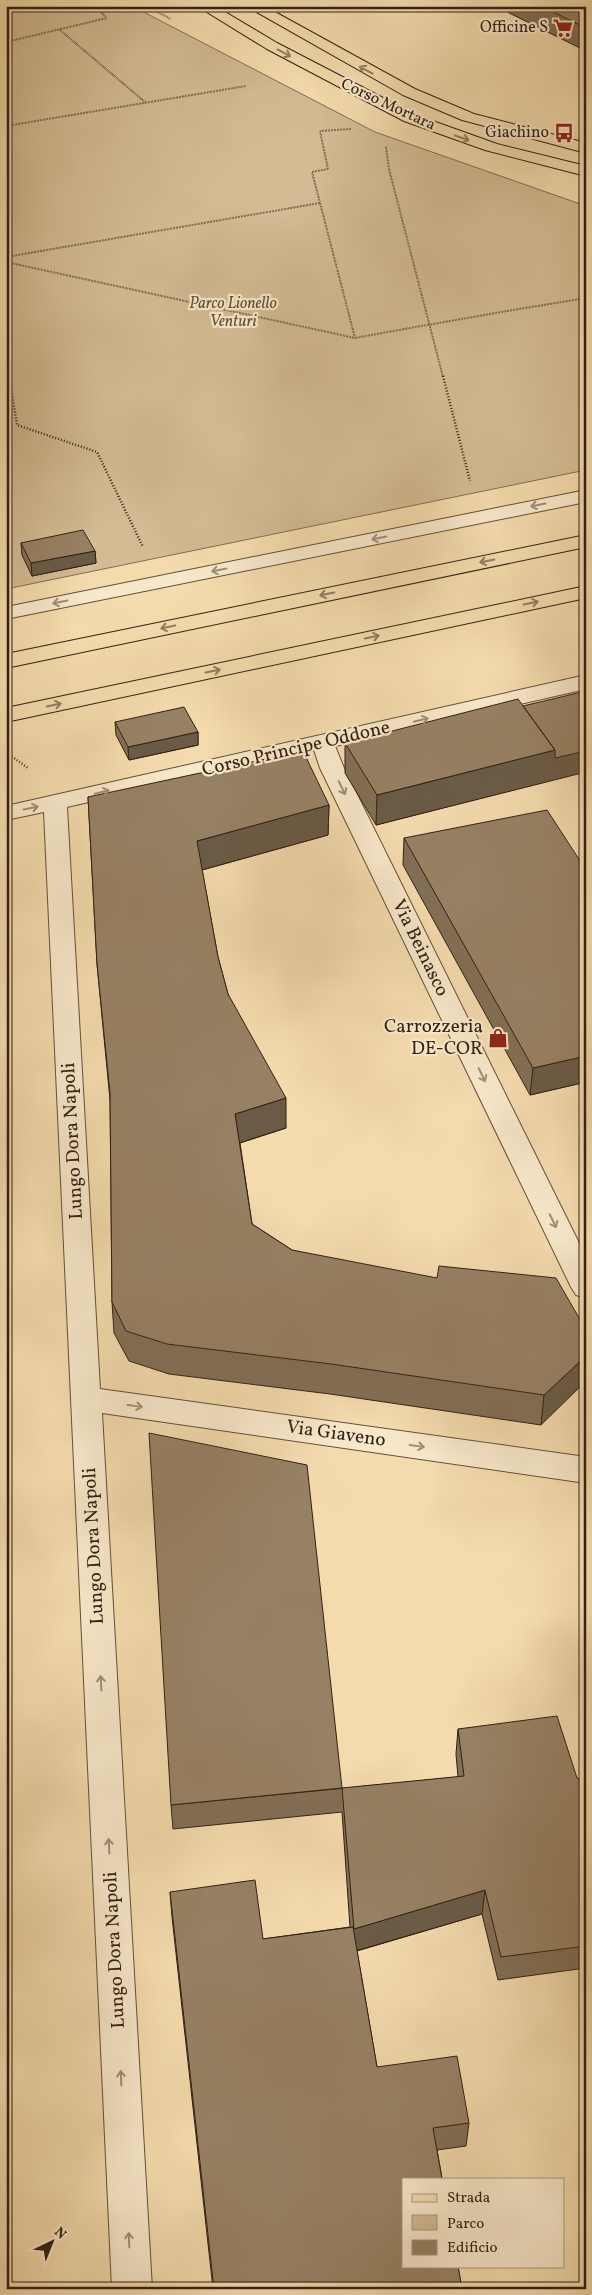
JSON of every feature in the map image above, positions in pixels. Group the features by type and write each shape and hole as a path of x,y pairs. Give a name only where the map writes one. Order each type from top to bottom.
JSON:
{"main road":[{"name":"Corso Mortara","path":"204,6 272,46 410,118 491,147 586,171"},
{"name":"Corso Mortara","path":"253,6 330,51 416,96 468,116 586,148"},
{"path":"6,661 586,541"},
{"path":"6,715 586,592"}],"street":[{"path":"6,613 586,496"},
{"name":"Corso Principe Oddone","path":"6,814 586,682"},
{"name":"Via Beinasco","path":"323,743 332,768 586,1287"},
{"name":"Lungo Dora Napoli","path":"55,803 132,2289"},
{"name":"Via Giaveno","path":"86,1399 586,1470"}],"path":[{"path":"6,42 106,18 94,6"},
{"path":"60,30 145,102"},
{"path":"6,126 246,86"},
{"path":"354,129 320,131 328,169 312,172 355,338"},
{"path":"385,144 389,168 471,484"},
{"path":"6,257 320,203"},
{"path":"6,262 355,338 586,298"},
{"path":"6,355 17,425 97,452 145,550"},
{"path":"6,752 32,770"}],"green space":[{"name":"Parco Lionello Venturi","path":"6,6 132,6 375,132 586,206 586,470 6,589"}],"building":[{"path":"541,6 586,6 586,28"},
{"path":"83,530 95,551 31,563 21,543"},
{"path":"586,691 586,751 555,758 555,750 523,706"},
{"path":"518,699 555,750 377,795 345,743"},
{"path":"184,707 198,732 128,747 115,722"},
{"path":"303,751 329,805 197,841 218,957 228,994 286,1098 235,1114 252,1224 292,1250 437,1278 439,1266 556,1278 586,1330 586,1356 544,1395 331,1364 167,1344 126,1331 112,1302 110,1093 97,964 88,797"},
{"path":"547,810 586,870 586,1056 533,1068 404,838"},
{"path":"149,1433 307,1465 342,1788 171,1805"},
{"path":"557,1716 577,1778 586,1782 586,1946 501,1957 485,1890 354,1929 342,1788 464,1776 458,1729"},
{"path":"255,1880 263,1939 353,1927 377,2067 457,2056 469,2123 433,2128 442,2178 402,2178 402,2268 458,2268 462,2289 214,2289 170,1892"}],"place":[{"name":"Officine S","path":"563,28"},
{"name":"Giachino","path":"564,133"},
{"name":"Carrozzeria DE-COR","path":"498,1038"}]}
